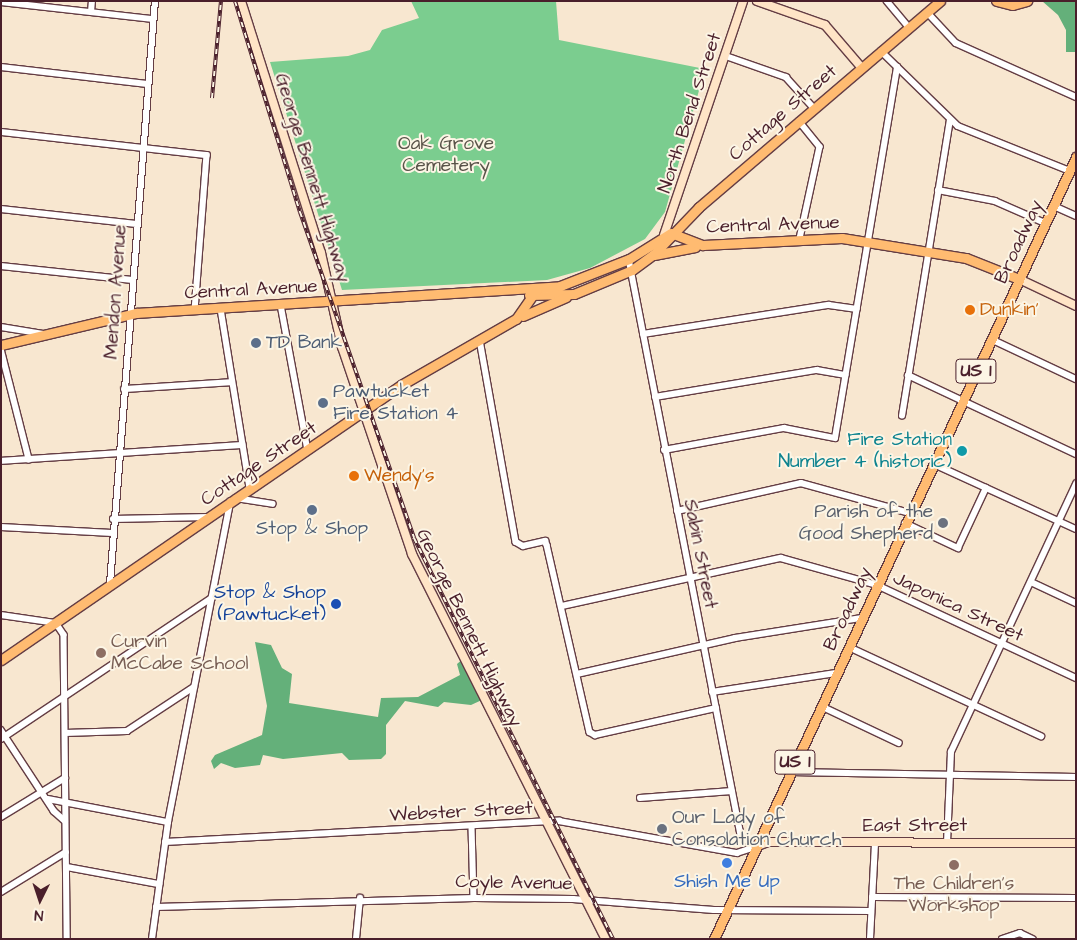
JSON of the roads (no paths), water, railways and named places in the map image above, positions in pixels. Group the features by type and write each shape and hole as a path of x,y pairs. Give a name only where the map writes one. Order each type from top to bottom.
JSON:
{"highway":[{"path":"997,1 1027,1"}],"main road":[{"name":"George Bennett Highway","path":"242,1 319,245 332,302 363,411 422,576 606,939"},
{"path":"757,1 826,25 862,68"},
{"name":"Cottage Street","path":"653,255 668,234 940,1"},
{"name":"North Bend Street","path":"668,234 726,56 741,2"},
{"name":"Broadway","path":"714,939 905,523 1076,158"},
{"name":"Central Avenue","path":"535,292 577,283 630,259 668,234 703,245 800,239 867,242 976,260 1076,306"},
{"path":"653,255 703,245"},
{"name":"Central Avenue","path":"1,345 130,314 506,293 574,294 632,270 653,255"},
{"name":"Cottage Street","path":"1,660 56,624 110,584 250,488 308,451 363,411 516,319 535,292"},
{"path":"516,319 574,294"},
{"name":"East Street","path":"755,847 768,842 1076,843"}],"street":[{"path":"91,12 92,1"},
{"name":"Mendon Avenue","path":"110,584 112,533 155,1"},
{"path":"887,1 909,27"},
{"path":"1,2 27,3 153,19"},
{"path":"928,12 956,44 1076,96"},
{"path":"881,51 950,121 1070,171"},
{"path":"726,56 786,77 814,108"},
{"path":"1,67 147,84"},
{"path":"664,450 784,428 836,438 867,242 898,67"},
{"path":"799,121 820,147 800,239"},
{"path":"902,416 950,121"},
{"path":"1,132 207,155 195,311"},
{"path":"938,190 995,201 1045,224"},
{"path":"1054,206 1076,216"},
{"path":"1,208 136,224"},
{"name":"Sabin Street","path":"630,259 664,450 732,791 742,838 755,847"},
{"path":"1,266 132,280"},
{"path":"280,305 308,451"},
{"path":"644,334 829,305 857,309"},
{"path":"221,309 250,488"},
{"path":"1,328 46,335"},
{"path":"991,339 1076,379"},
{"path":"480,340 516,542 523,546 545,541 592,735 716,708"},
{"path":"1,350 30,458"},
{"path":"655,397 818,370 846,375"},
{"path":"908,375 1076,454"},
{"path":"124,389 232,382"},
{"path":"1,461 242,445"},
{"path":"934,464 1076,529"},
{"path":"677,511 802,483 910,513"},
{"path":"947,843 951,752 1076,484"},
{"path":"905,523 958,548 986,488"},
{"path":"152,939 168,822 233,500 273,504"},
{"path":"114,519 208,517"},
{"path":"1,527 112,533"},
{"name":"Japonica Street","path":"562,606 781,558 877,585 1076,678"},
{"path":"1031,582 1076,603"},
{"path":"3,737 212,598"},
{"path":"1,616 56,624 64,635 67,939"},
{"path":"577,674 702,644 862,618"},
{"path":"849,647 1041,736"},
{"path":"712,692 836,673"},
{"path":"65,733 127,731 194,687"},
{"path":"821,706 899,743"},
{"path":"1,730 3,737 65,821"},
{"path":"790,772 1076,777"},
{"path":"1,817 42,790 65,778"},
{"path":"640,798 732,791"},
{"path":"48,799 168,822"},
{"name":"Webster Street","path":"165,842 546,822 737,853 755,847"},
{"path":"472,826 474,898"},
{"path":"870,939 875,842"},
{"path":"1,892 66,852"},
{"path":"67,867 159,884"},
{"path":"872,897 1076,898"},
{"path":"356,939 360,898"},
{"name":"Coyle Avenue","path":"156,907 360,898 474,898 586,899 727,909 871,910"},
{"path":"1002,939 1020,933 1034,939"}],"railway":[{"path":"212,98 221,1"},
{"path":"235,1 300,212 414,538 613,939"}],"place":[{"name":"Dunkin'","path":"970,310"},
{"name":"TD Bank","path":"256,343"},
{"name":"Pawtucket Fire Station 4","path":"323,403"},
{"name":"Fire Station Number 4 (historic)","path":"962,451"},
{"name":"Wendy's","path":"354,476"},
{"name":"Stop & Shop","path":"312,510"},
{"name":"Parish of the Good Shepherd","path":"943,523"},
{"name":"Stop & Shop (Pawtucket)","path":"336,604"},
{"name":"Curvin McCabe School","path":"101,653"},
{"name":"Our Lady of Consolation Church","path":"662,829"},
{"name":"Shish Me Up","path":"727,863"},
{"name":"The Children’s Workshop","path":"954,865"}],"park label":[{"name":"Oak Grove Cemetery","path":"446,155"}]}
